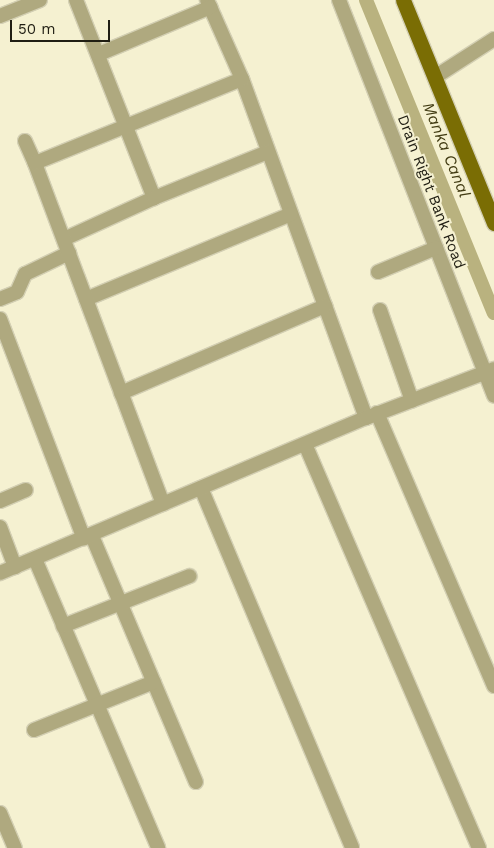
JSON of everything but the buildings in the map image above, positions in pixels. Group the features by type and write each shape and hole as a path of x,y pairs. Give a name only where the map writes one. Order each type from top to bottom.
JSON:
{"main road":[{"path":"403,0 494,223"}],"street":[{"path":"0,16 40,0"},
{"path":"76,0 99,54 125,127 154,198"},
{"name":"Drain Right Bank Road","path":"339,0 436,248 489,371 494,396"},
{"path":"99,54 209,2 242,79 325,306 372,416 494,686"},
{"path":"434,77 494,39"},
{"path":"35,163 242,79"},
{"path":"26,141 163,504"},
{"path":"64,239 154,198 268,152"},
{"path":"86,299 290,214"},
{"path":"378,272 436,248"},
{"path":"0,300 17,292 26,274 69,253"},
{"path":"121,393 325,306"},
{"path":"380,310 412,401"},
{"path":"0,319 88,538 121,605 196,782"},
{"path":"0,573 88,538 163,504 372,416 489,371"},
{"path":"305,444 479,848"},
{"path":"201,488 352,848"},
{"path":"0,501 26,490"},
{"path":"0,527 15,567"},
{"path":"35,559 158,848"},
{"path":"63,626 121,605 190,576"},
{"path":"34,730 154,682"},
{"path":"0,813 15,848"}],"waterway":[{"name":"Manka Canal","path":"366,0 494,313"}]}
